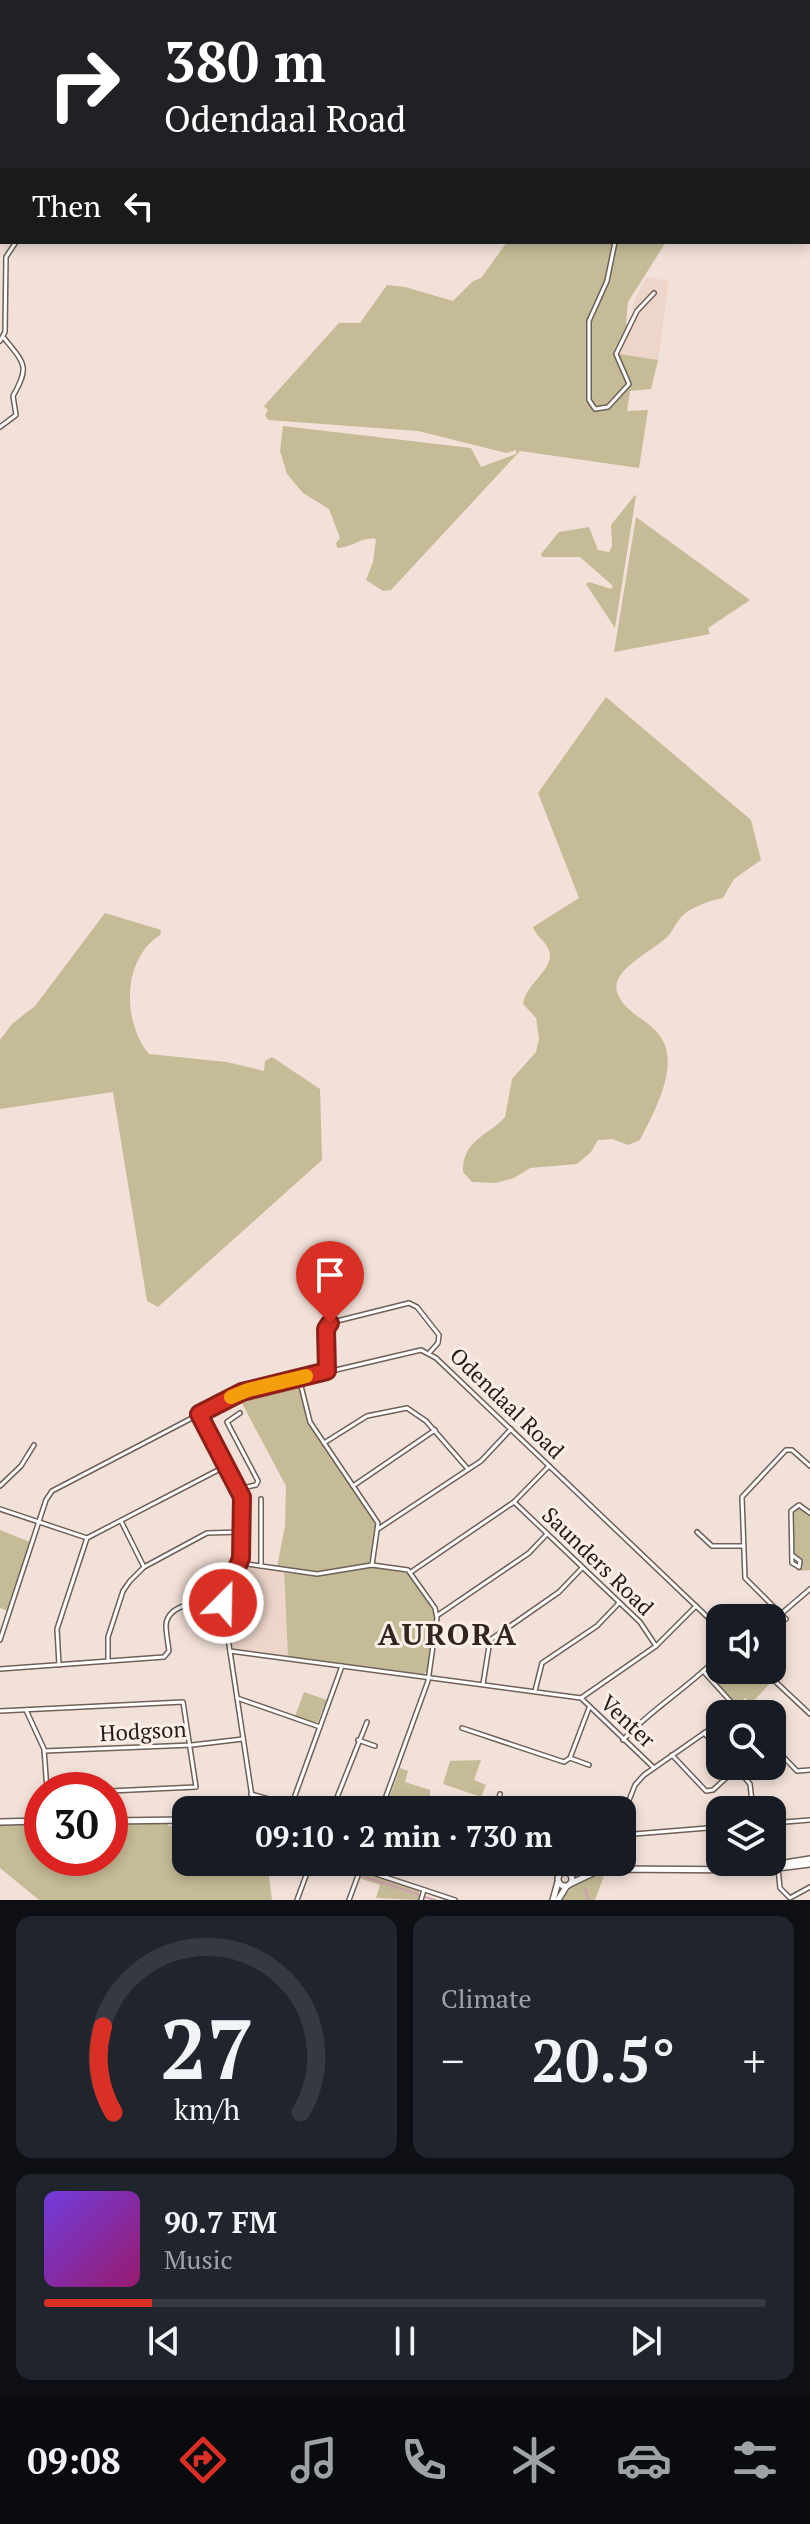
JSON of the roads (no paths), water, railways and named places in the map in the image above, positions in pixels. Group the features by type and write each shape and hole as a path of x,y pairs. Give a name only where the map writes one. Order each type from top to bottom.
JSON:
{"main road":[{"path":"128,1821 172,1820"},
{"path":"0,1822 24,1821"},
{"path":"786,1866 810,1862"},
{"path":"636,1868 706,1869"},
{"path":"552,1876 568,1885 586,1876"},
{"path":"556,1900 558,1881 562,1876"},
{"path":"556,1900 568,1885 571,1876"}],"street":[{"path":"0,427 16,417 13,396 22,384 23,370 19,357 2,339 6,257 15,244"},
{"path":"615,244 607,281 590,314 588,328 589,400 595,409 610,405 629,384 616,354 637,311 654,293"},
{"path":"327,1371 326,1329 329,1323 409,1303 417,1307 439,1335 438,1343 430,1353"},
{"name":"Odendaal Road","path":"39,1522 49,1494 242,1392 410,1351 430,1353 706,1616"},
{"path":"299,1378 310,1422 377,1520 372,1565"},
{"path":"324,1443 358,1420 397,1408 416,1413 468,1469"},
{"path":"238,1489 258,1483 227,1422 240,1413"},
{"path":"199,1414 242,1497 240,1563 223,1603 251,1794 286,1804 291,1802 342,1666"},
{"path":"378,1529 485,1457 511,1429"},
{"path":"353,1486 435,1430"},
{"path":"0,1486 21,1466 34,1445"},
{"path":"771,1604 746,1580 742,1501 745,1492 786,1450 795,1451 810,1466"},
{"path":"0,1509 87,1538 226,1466"},
{"path":"240,1563 323,1574 372,1565 411,1572 514,1502 549,1466"},
{"path":"261,1499 261,1566"},
{"name":"Saunders Road","path":"514,1502 640,1622 656,1646"},
{"path":"792,1555 792,1509 801,1505 810,1513"},
{"path":"121,1521 144,1567"},
{"path":"0,1640 39,1522"},
{"path":"108,1661 108,1637 123,1591 144,1567 209,1533 242,1532"},
{"path":"697,1532 710,1546 743,1546"},
{"path":"437,1615 529,1553 547,1534"},
{"path":"59,1665 57,1629 87,1538"},
{"path":"483,1684 490,1640 559,1592 582,1568"},
{"path":"386,1796 430,1677 437,1615 411,1572"},
{"path":"786,1610 810,1589"},
{"path":"0,1669 168,1654 166,1626 172,1613 192,1604 223,1603"},
{"path":"535,1691 541,1664 597,1626 619,1603"},
{"path":"230,1651 581,1698 656,1646 696,1606"},
{"path":"623,1740 653,1709 704,1672 729,1700"},
{"path":"778,1684 810,1714"},
{"path":"237,1698 320,1727"},
{"name":"Venter","path":"581,1698 653,1767"},
{"path":"0,1711 181,1700 186,1705 198,1782 194,1789 128,1791"},
{"path":"568,1760 589,1708"},
{"path":"26,1709 44,1751 46,1772"},
{"path":"337,1796 367,1722"},
{"path":"462,1728 589,1765"},
{"path":"631,1796 635,1785 653,1767 704,1733"},
{"name":"Hodgson","path":"44,1751 192,1745 243,1739"},
{"path":"358,1740 375,1746"},
{"path":"672,1755 708,1791 721,1780"},
{"path":"786,1759 796,1769 810,1770"},
{"path":"786,1822 810,1820"},
{"path":"636,1834 706,1828"},
{"path":"297,1900 305,1876"},
{"path":"349,1900 358,1876"},
{"path":"389,1876 455,1900"},
{"path":"779,1876 780,1888 789,1897 810,1887"},
{"path":"421,1900 424,1890"}],"waterway":[{"path":"363,1876 420,1895"},
{"path":"585,1888 588,1900"},
{"path":"425,1897 435,1900"}],"district":[{"name":"AURORA","path":"448,1635"}]}
